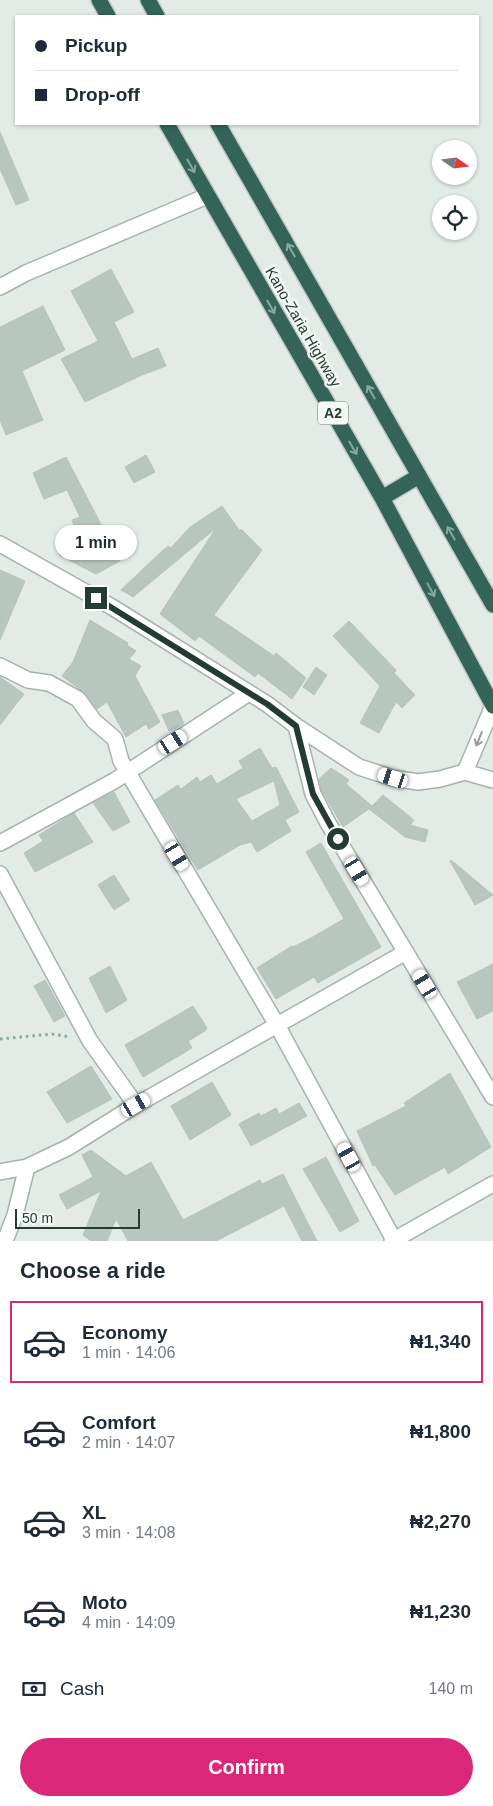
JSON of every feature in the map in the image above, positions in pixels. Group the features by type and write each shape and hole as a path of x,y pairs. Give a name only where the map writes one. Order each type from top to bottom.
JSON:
{"highway":[{"path":"99,0 107,15"},
{"path":"148,0 156,15"},
{"name":"Kano-Zaria Highway","path":"168,125 382,498 493,706"},
{"name":"Kano-Zaria Highway","path":"219,125 419,476 491,598"},
{"path":"382,498 419,476"}],"street":[{"path":"0,287 26,273 207,196"},
{"path":"0,544 112,607 249,693 359,768 393,778 418,782 440,780 466,772 493,780"},
{"path":"0,666 28,680 49,683 78,699 94,721 115,739 121,761 276,1025 393,1240 493,1184"},
{"path":"0,843 128,772 249,693"},
{"path":"466,772 493,706"},
{"path":"296,726 313,794 328,823 493,1097"},
{"path":"0,874 90,1041 136,1105"},
{"path":"0,1172 27,1167 69,1147 136,1105 406,952"},
{"path":"5,1241 15,1216 27,1167"}],"path":[{"path":"0,1039 52,1034 90,1041"}],"building":[{"path":"0,132 29,200 16,205 0,169"},
{"path":"111,269 134,312 114,322 132,359 158,348 166,366 142,375 85,402 61,359 98,341 71,291"},
{"path":"43,306 65,350 22,371 43,420 6,435 0,420 0,327"},
{"path":"146,455 155,472 134,483 125,467"},
{"path":"66,457 120,561 96,574 59,555 59,547 79,539 72,520 80,517 67,490 44,499 33,473"},
{"path":"222,506 240,531 241,529 262,550 214,615 274,656 276,653 306,678 292,699 258,673 255,677 199,636 195,641 160,614 216,528 133,597 121,590 168,546 171,548 190,527"},
{"path":"0,570 25,581 0,640"},
{"path":"90,620 128,643 127,645 136,651 129,659 141,666 135,676 160,722 149,729 146,724 126,737 107,702 97,709 85,693 62,676 73,662"},
{"path":"349,621 396,670 394,673 415,695 402,708 396,702 379,733 360,723 380,686 333,636"},
{"path":"316,667 327,675 314,695 303,687"},
{"path":"0,677 24,694 0,725"},
{"path":"178,710 184,724 169,731 162,715"},
{"path":"260,748 272,768 276,767 299,812 285,820 291,831 257,852 251,842 240,845 198,870 155,800 178,785 181,789 197,777 200,782 211,775 217,784 243,768 239,761","holes":["274,781 280,805 252,821 236,799"]},
{"path":"331,768 349,780 346,784 372,806 383,795 414,820 410,825 428,830 425,842 405,837 370,808 343,827 322,791 319,779"},
{"path":"114,792 130,822 113,831 93,803"},
{"path":"74,813 93,842 35,872 24,853 43,841 39,835"},
{"path":"321,843 381,947 318,983 314,977 276,999 257,968 292,946 311,938 344,919 306,852"},
{"path":"451,860 493,895 475,905"},
{"path":"114,875 130,900 114,910 98,885"},
{"path":"493,964 493,1011 477,1019 457,982"},
{"path":"110,966 127,1000 106,1013 89,978"},
{"path":"45,980 65,1016 54,1022 34,986"},
{"path":"193,1006 207,1028 205,1031 188,1041 192,1048 143,1077 125,1045"},
{"path":"91,1066 112,1099 67,1123 47,1092"},
{"path":"450,1073 491,1147 448,1174 445,1167 395,1195 375,1165 373,1166 357,1131 406,1106 404,1103"},
{"path":"212,1082 231,1115 190,1140 171,1106"},
{"path":"299,1103 307,1116 251,1146 239,1124 259,1113 261,1116 276,1108 279,1114"},
{"path":"91,1150 126,1176 151,1162 183,1220 260,1180 262,1184 283,1174 317,1241 302,1241 284,1206 216,1241 128,1241 116,1219 107,1241 91,1241 83,1235 101,1191 67,1209 59,1195 93,1177 82,1155"},
{"path":"326,1157 359,1221 340,1232 303,1169"}],"route":[{"path":"96,598 267,704 296,726 313,794 338,839"}]}
